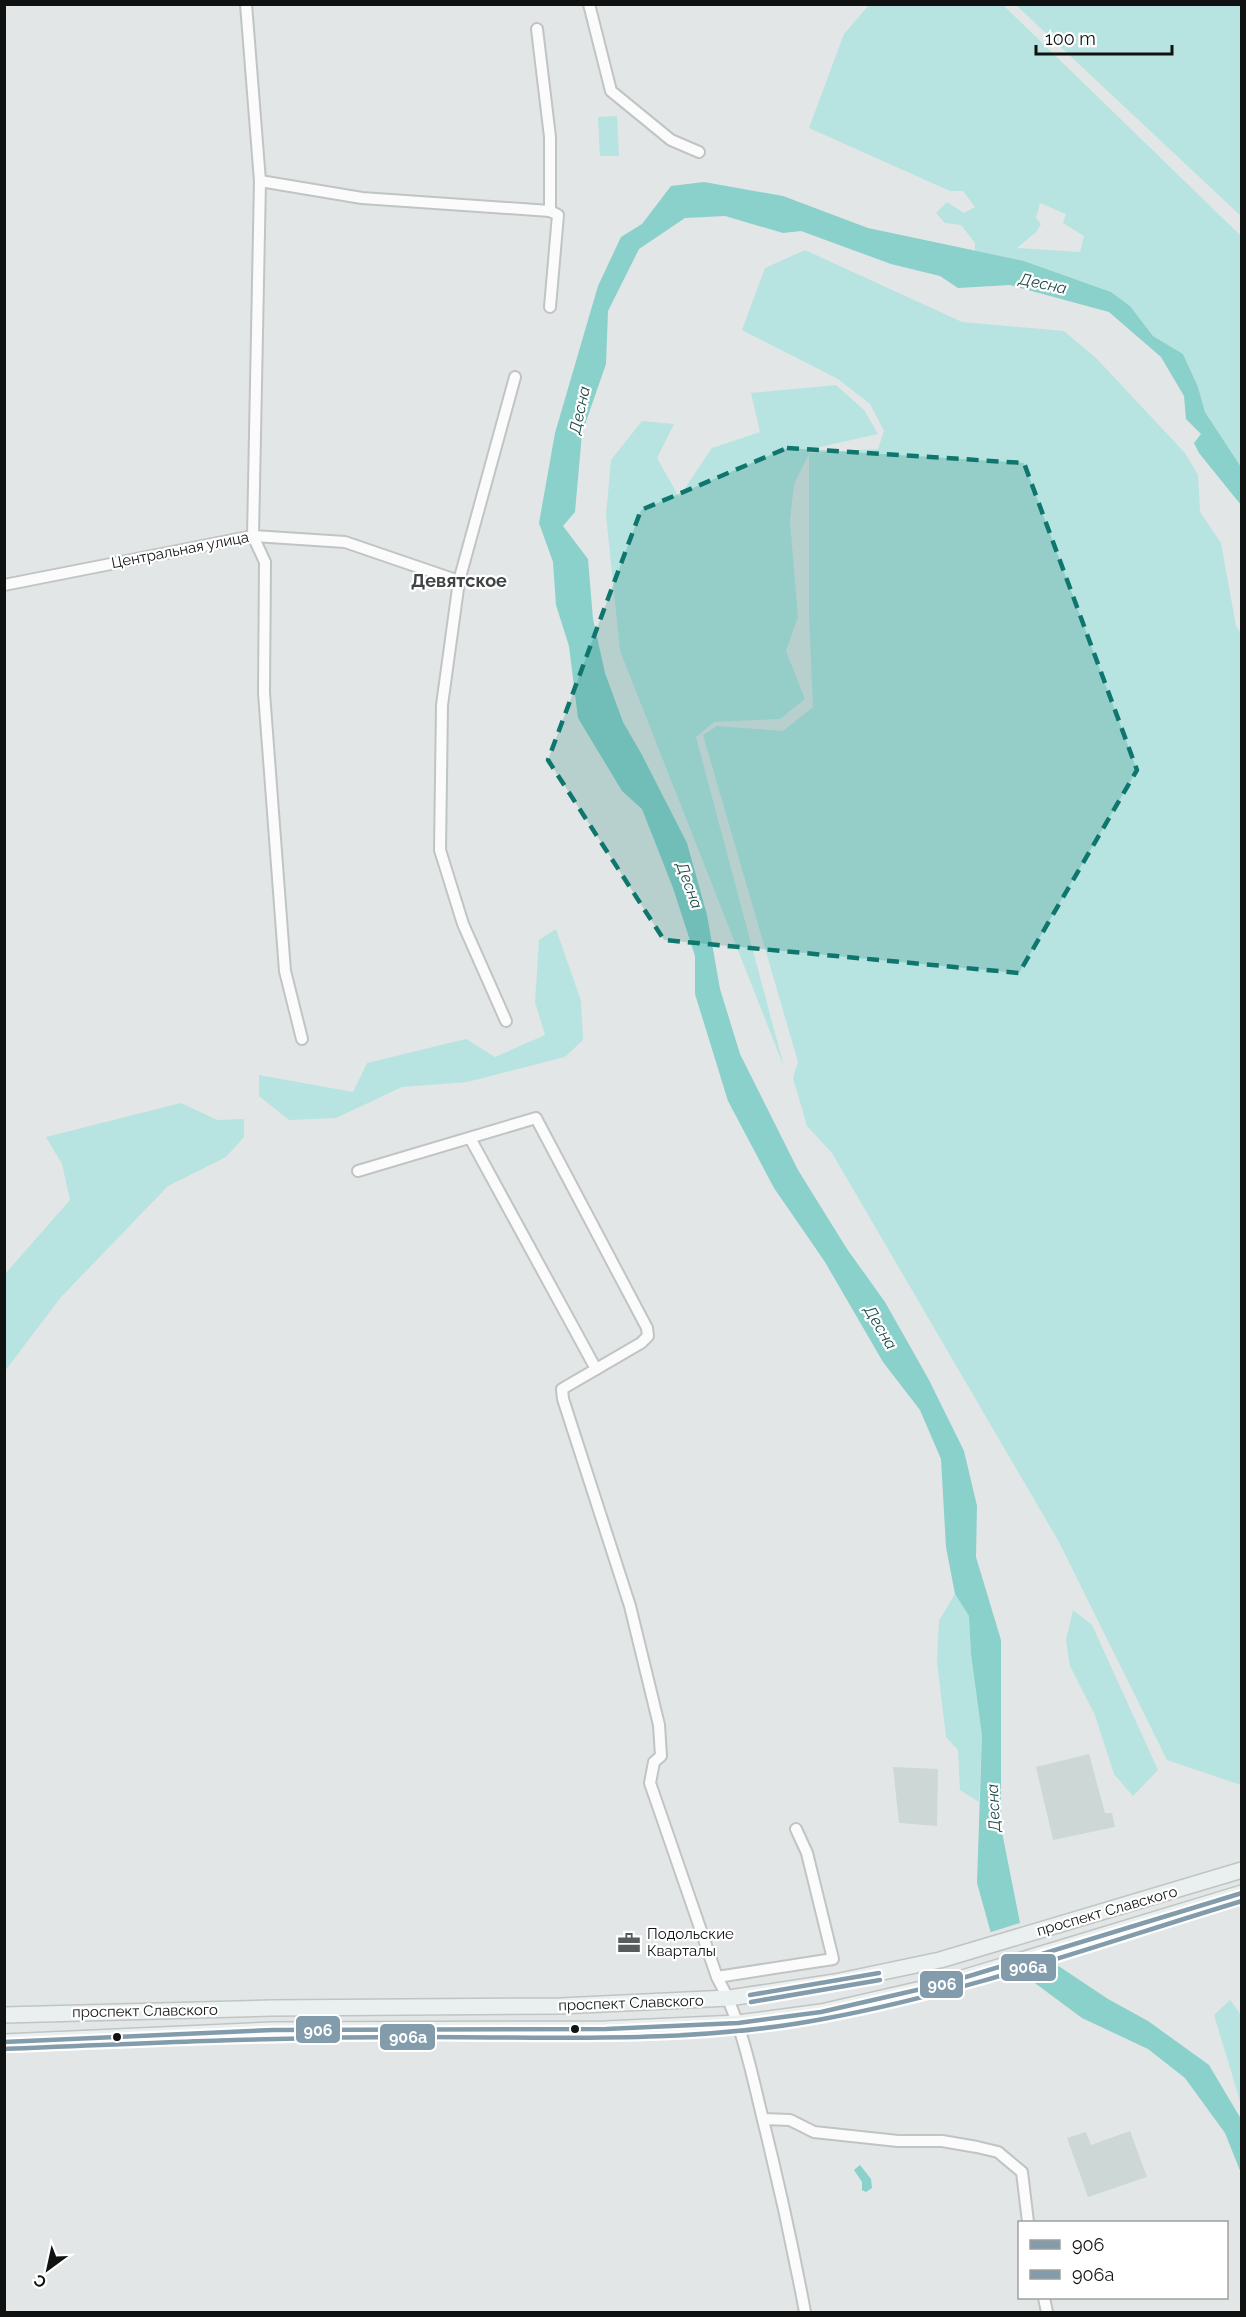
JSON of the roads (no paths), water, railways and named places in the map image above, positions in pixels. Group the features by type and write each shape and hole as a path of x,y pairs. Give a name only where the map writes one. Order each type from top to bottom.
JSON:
{"main road":[{"name":"проспект Славского","path":"4,2015 272,2008 561,2006 729,1998 835,1982 940,1960 1242,1870"},
{"name":"проспект Славского","path":"4,2042 273,2030 606,2029 738,2023 838,2009 943,1984 1242,1893"}],"street":[{"path":"246,4 260,181 253,536 265,562 264,693 285,971 302,1039"},
{"path":"589,4 611,91 646,117 671,140 699,152"},
{"path":"537,29 550,136 550,211"},
{"path":"260,181 362,198 550,211 558,215 550,307"},
{"path":"506,1021 463,924 440,850 442,705 459,580 515,377"},
{"name":"Центральная улица","path":"4,585 253,536 345,542 459,580"},
{"path":"358,1170 536,1118 647,1328 648,1336 641,1343 562,1389 563,1399 630,1606 659,1725 661,1756 654,1762 650,1784 717,1977 729,1998 738,2023 788,2222 806,2313"},
{"path":"470,1138 596,1369"},
{"path":"717,1977 833,1959 807,1853 796,1829"},
{"path":"763,2119 790,2120 814,2132 898,2141 942,2141 998,2152 1022,2172 1028,2221"}],"water":[{"name":"Десна","path":"704,182 783,196 868,228 1024,261 1111,292 1130,306 1153,336 1183,354 1198,387 1205,412 1241,467 1241,505 1199,453 1194,443 1201,434 1186,419 1184,396 1161,357 1109,312 1010,285 958,288 940,276 891,264 801,231 783,233 725,216 685,218 639,249 608,311 606,364 582,433 575,512 563,526 588,559 593,619 605,673 623,722 687,843 707,915 720,989 740,1054 798,1170 847,1249 885,1302 929,1380 964,1451 977,1506 976,1557 1001,1640 1001,1827 1021,1928 1051,1961 1108,1999 1148,2021 1209,2065 1241,2119 1241,2173 1225,2133 1185,2078 1148,2049 1082,2018 997,1955 977,1883 982,1736 971,1654 969,1616 955,1594 946,1547 941,1459 920,1410 883,1362 825,1262 774,1188 728,1101 695,994 695,956 673,888 642,809 622,791 578,718 569,646 556,605 553,562 539,523 555,433 598,286 621,237 642,224 671,186"},
{"path":"860,2165 871,2179 872,2188 866,2192 862,2190 862,2182 854,2170"}],"place":[{"name":"Подольские Кварталы","path":"629,1943"}],"district":[{"name":"Девятское","path":"459,581"}]}
